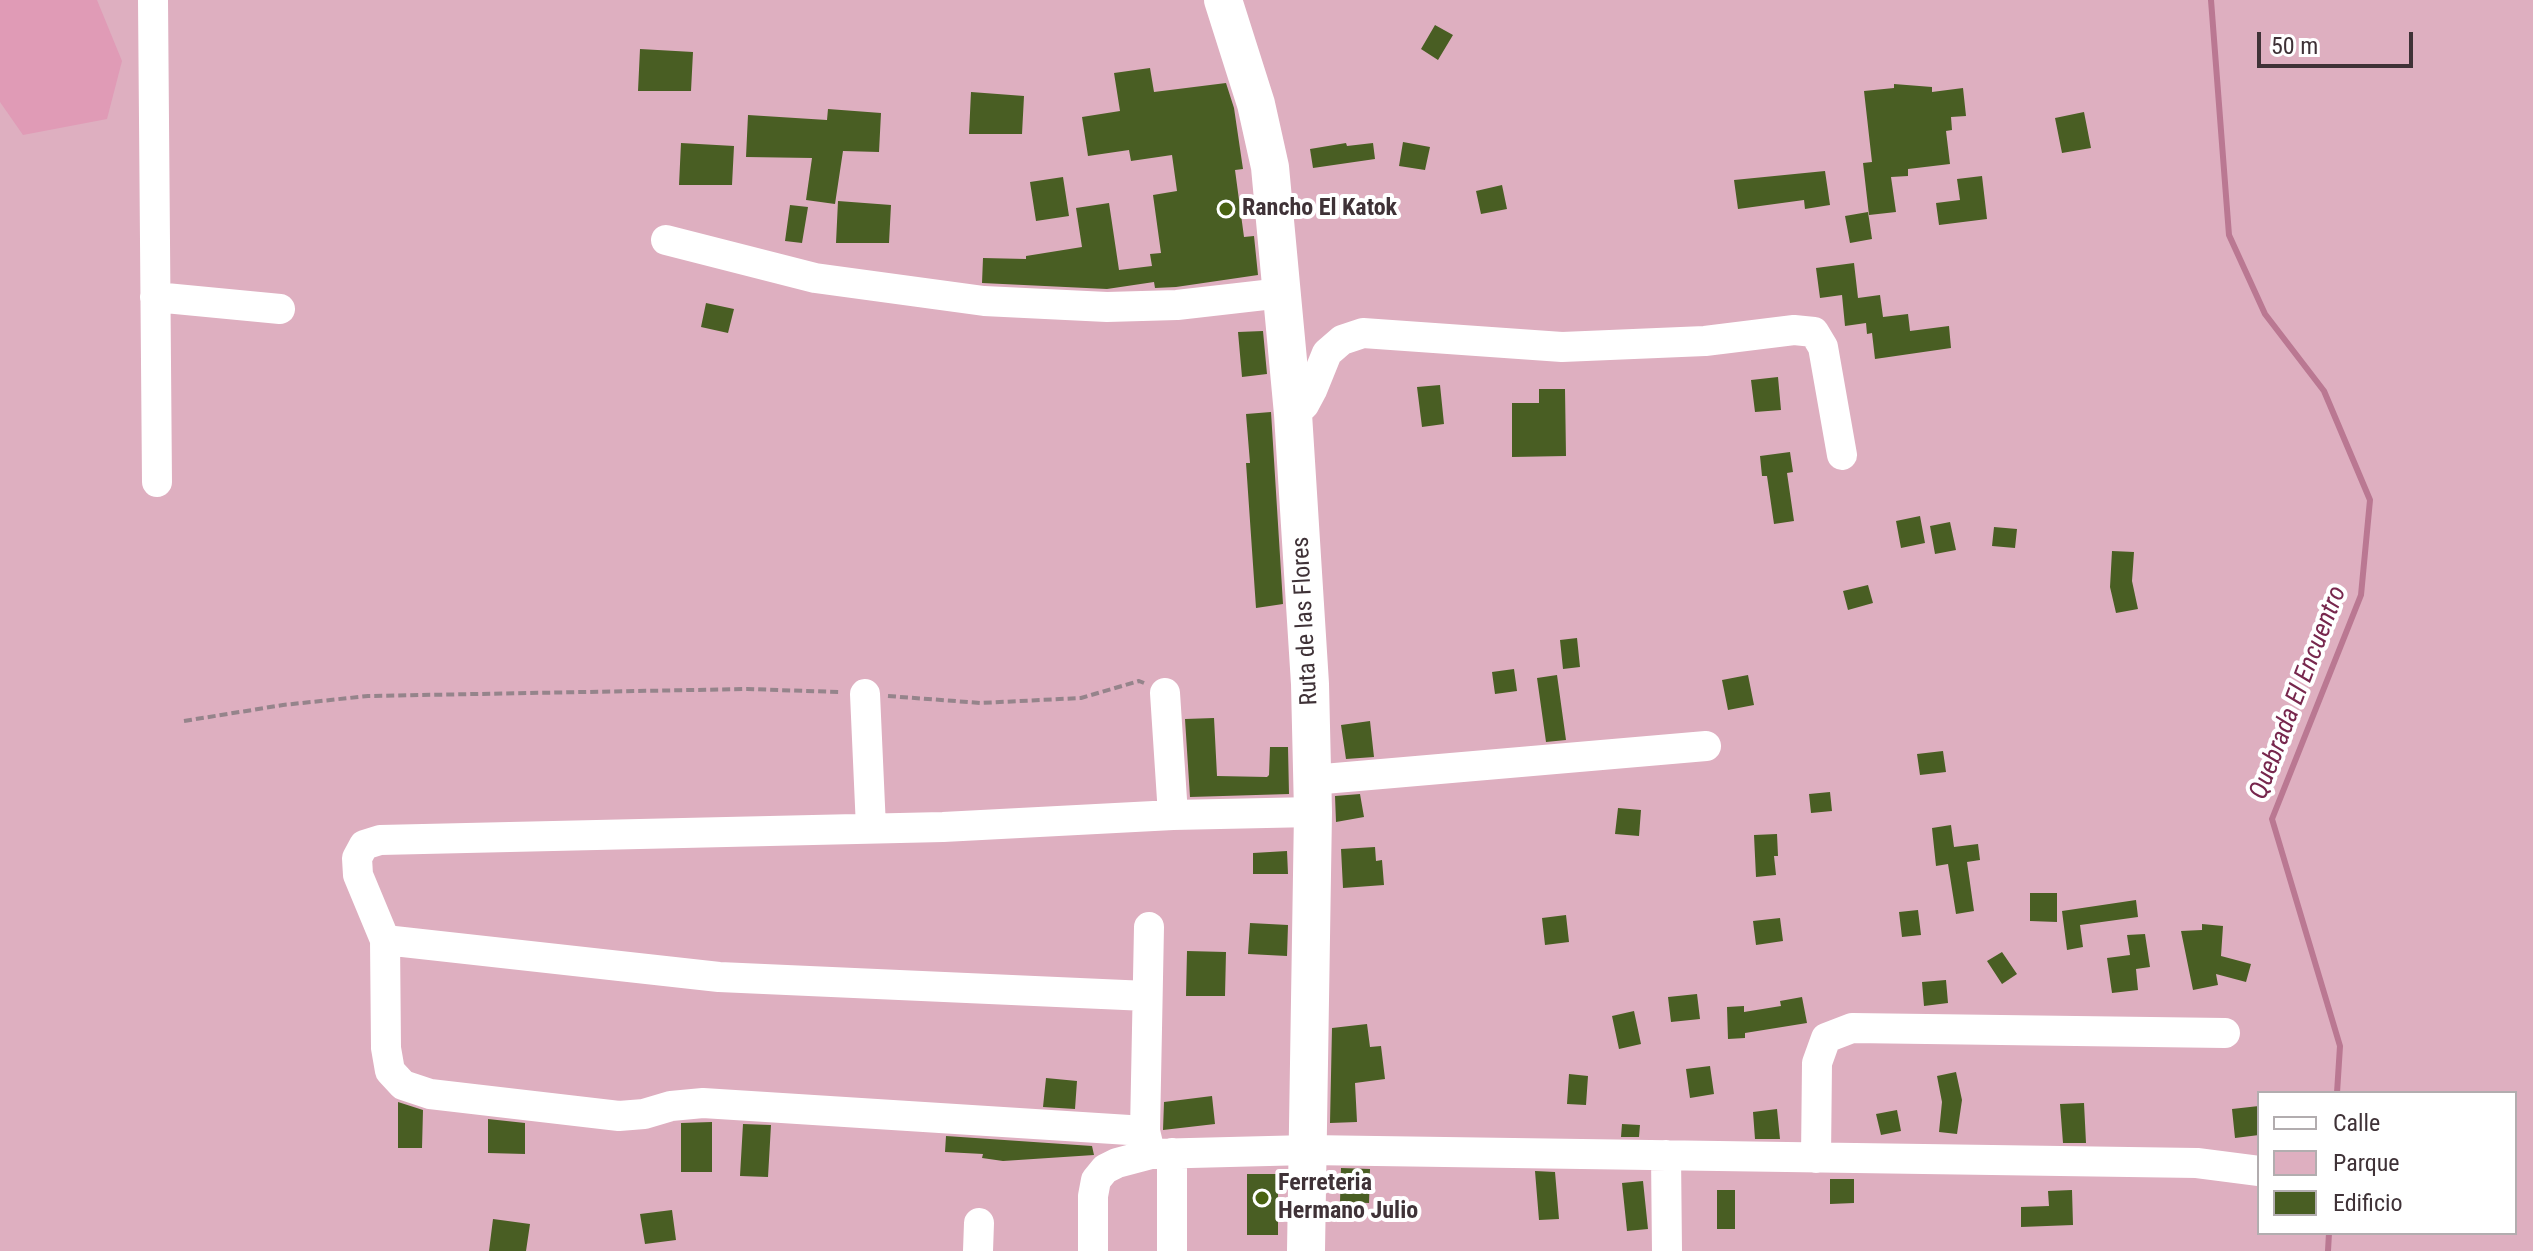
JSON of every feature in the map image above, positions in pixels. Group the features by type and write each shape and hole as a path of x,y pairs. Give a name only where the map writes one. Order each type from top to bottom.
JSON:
{"main road":[{"name":"Ruta de las Flores","path":"1223,0 1256,104 1270,167 1293,414 1310,684 1312,796 1306,1251"}],"street":[{"path":"153,0 157,482"},
{"path":"666,240 815,278 984,301 1107,307 1177,305 1282,293"},
{"path":"155,297 280,309"},
{"path":"1293,414 1304,405 1327,353 1342,340 1363,333 1562,347 1705,341 1794,330 1814,332 1823,347 1842,455"},
{"path":"1165,693 1173,815"},
{"path":"865,694 871,828"},
{"path":"1706,746 1173,815 871,828 380,840 364,845 357,858 358,875 385,940 386,1048 390,1071 403,1085 430,1094 619,1116 703,1103 1156,1146 2197,1163 2257,1171"},
{"path":"1149,927 1147,996 1156,1146 1172,1251"},
{"path":"385,940 719,977 1147,996"},
{"path":"1816,1158 1817,1063 1826,1038 1852,1028 2225,1033"},
{"path":"1093,1251 1096,1180 1105,1169 1156,1146"},
{"path":"1666,1155 1667,1251"}],"path":[{"path":"184,721 283,705 368,696 814,689 981,703 1081,698 1139,681 1165,693"}],"green space":[{"path":"0,0 2533,0 2533,1251 0,1251"}],"shaded area":[{"path":"0,0 97,0 122,61 107,119 23,135 0,102"}],"building":[{"path":"1435,25 1453,35 1438,60 1421,49"},
{"path":"640,49 693,52 691,91 638,91"},
{"path":"1150,68 1154,92 1226,83 1234,108 1243,169 1235,170 1244,237 1254,236 1258,275 1155,288 1154,282 1107,289 982,283 983,258 1026,259 1026,256 1082,247 1076,208 1109,203 1119,270 1152,266 1150,254 1161,253 1153,195 1177,191 1172,155 1131,161 1129,150 1088,156 1082,117 1120,111 1114,73"},
{"path":"1894,84 1932,87 1932,92 1963,88 1966,116 1951,117 1952,130 1946,131 1950,164 1908,169 1908,176 1891,177 1896,212 1869,215 1863,163 1872,162 1864,91 1894,88"},
{"path":"971,92 1024,96 1022,134 969,134"},
{"path":"828,109 881,113 879,152 843,151 835,204 806,200 812,158 746,157 748,115 827,120"},
{"path":"2084,112 2091,148 2062,153 2055,118"},
{"path":"1403,142 1430,147 1425,170 1399,166"},
{"path":"681,143 734,146 732,185 679,185"},
{"path":"1346,143 1347,146 1373,143 1375,159 1313,168 1310,149"},
{"path":"1825,171 1830,205 1805,209 1804,200 1738,209 1734,180"},
{"path":"1982,176 1987,219 1939,225 1936,203 1960,200 1957,179"},
{"path":"1063,177 1069,216 1036,221 1030,182"},
{"path":"1502,185 1507,209 1481,214 1476,191"},
{"path":"838,201 891,205 889,243 836,243"},
{"path":"790,205 808,207 802,243 785,241"},
{"path":"1868,212 1872,239 1850,243 1845,216"},
{"path":"1854,263 1858,298 1880,295 1883,317 1908,314 1910,331 1949,326 1951,348 1875,359 1872,333 1867,334 1866,323 1845,326 1842,295 1820,298 1816,268"},
{"path":"706,303 734,309 728,333 701,327"},
{"path":"1263,331 1267,374 1242,377 1238,332"},
{"path":"1778,377 1781,410 1755,412 1751,380"},
{"path":"1440,385 1444,424 1422,427 1417,387"},
{"path":"1539,389 1565,389 1566,456 1512,457 1512,403 1539,403"},
{"path":"1271,412 1283,604 1256,608 1246,463 1250,463 1246,414"},
{"path":"1790,452 1793,472 1787,473 1794,521 1774,524 1767,476 1762,476 1760,456"},
{"path":"1920,516 1925,543 1901,548 1896,521"},
{"path":"1950,522 1956,550 1935,554 1930,526"},
{"path":"1994,527 2017,529 2015,548 1992,546"},
{"path":"2112,551 2134,552 2132,581 2138,609 2116,613 2110,587"},
{"path":"1868,585 1873,603 1848,610 1843,591"},
{"path":"1577,638 1580,667 1563,669 1560,640"},
{"path":"1514,669 1517,691 1495,694 1492,672"},
{"path":"1557,675 1566,740 1546,742 1537,678"},
{"path":"1748,675 1754,705 1728,710 1722,680"},
{"path":"1214,718 1217,776 1267,777 1270,747 1288,747 1289,794 1190,797 1185,719"},
{"path":"1370,721 1374,757 1346,759 1341,725"},
{"path":"1943,751 1946,772 1920,775 1917,754"},
{"path":"1830,792 1832,811 1811,813 1809,794"},
{"path":"1360,794 1364,817 1336,822 1335,796"},
{"path":"1618,808 1641,810 1639,836 1615,834"},
{"path":"1951,825 1954,847 1978,844 1980,860 1967,862 1974,911 1956,914 1948,864 1936,866 1932,828"},
{"path":"1777,834 1778,856 1774,856 1776,875 1756,877 1754,835"},
{"path":"1375,847 1376,861 1382,860 1384,885 1343,888 1341,849"},
{"path":"1287,851 1288,874 1253,874 1253,853"},
{"path":"2030,893 2057,893 2057,922 2030,921"},
{"path":"2136,900 2138,917 2080,925 2083,947 2067,950 2062,911"},
{"path":"1918,910 1921,935 1902,937 1899,912"},
{"path":"1566,915 1569,942 1545,945 1542,918"},
{"path":"1780,918 1783,941 1756,945 1753,921"},
{"path":"1250,923 1288,925 1287,956 1248,954"},
{"path":"2202,924 2223,926 2221,956 2251,964 2246,982 2216,974 2218,985 2193,990 2181,931 2202,930"},
{"path":"2145,934 2150,967 2136,969 2138,990 2112,993 2107,958 2130,955 2127,935"},
{"path":"1187,951 1226,952 1225,996 1186,996"},
{"path":"2002,952 2017,974 2002,984 1987,961"},
{"path":"1946,980 1948,1003 1924,1006 1922,982"},
{"path":"1697,994 1700,1019 1671,1022 1668,997"},
{"path":"1802,997 1807,1023 1745,1033 1745,1038 1728,1039 1727,1007 1744,1006 1744,1012 1781,1006 1780,1001"},
{"path":"1634,1011 1641,1044 1619,1049 1612,1016"},
{"path":"1367,1024 1370,1047 1381,1046 1385,1079 1355,1083 1357,1122 1330,1123 1332,1028"},
{"path":"1710,1066 1714,1094 1690,1098 1686,1069"},
{"path":"1956,1072 1962,1100 1957,1134 1939,1132 1942,1102 1937,1076"},
{"path":"1569,1074 1588,1076 1586,1105 1567,1104"},
{"path":"1046,1078 1077,1081 1075,1109 1043,1107"},
{"path":"1212,1096 1215,1124 1163,1130 1164,1102"},
{"path":"398,1102 423,1110 422,1148 398,1148"},
{"path":"2084,1103 2086,1143 2063,1143 2060,1104"},
{"path":"2257,1106 2257,1135 2235,1138 2232,1109"},
{"path":"1777,1109 1780,1139 1755,1139 1753,1112"},
{"path":"1897,1110 1901,1131 1881,1135 1876,1114"},
{"path":"488,1119 525,1123 525,1154 488,1153"},
{"path":"712,1122 712,1172 681,1172 681,1123"},
{"path":"743,1124 771,1125 768,1177 740,1176"},
{"path":"1622,1124 1640,1125 1639,1137 1621,1137"},
{"path":"946,1136 1092,1146 1094,1155 1003,1161 982,1158 983,1154 945,1152"},
{"path":"1341,1168 1370,1169 1369,1203 1340,1202"},
{"path":"1535,1171 1555,1172 1559,1219 1539,1220"},
{"name":"Ferreteria Hermano Julio","path":"1247,1174 1278,1174 1278,1235 1247,1235"},
{"path":"1830,1179 1854,1179 1854,1203 1830,1204"},
{"path":"1643,1181 1648,1229 1627,1231 1622,1183"},
{"path":"1717,1190 1735,1190 1735,1229 1717,1229"},
{"path":"2072,1190 2073,1225 2021,1227 2021,1207 2049,1206 2048,1191"},
{"path":"672,1210 676,1240 645,1244 640,1214"},
{"path":"493,1219 530,1224 526,1251 489,1251"}],"waterway":[{"name":"Quebrada El Encuentro","path":"2211,0 2229,235 2265,314 2324,391 2370,500 2361,595 2272,819 2340,1046 2337,1091"},
{"name":"Quebrada El Encuentro","path":"2328,1251 2329,1235"}],"place":[{"name":"Rancho El Katok","path":"1226,209"},
{"name":"Ferreteria Hermano Julio","path":"1262,1198"}]}
